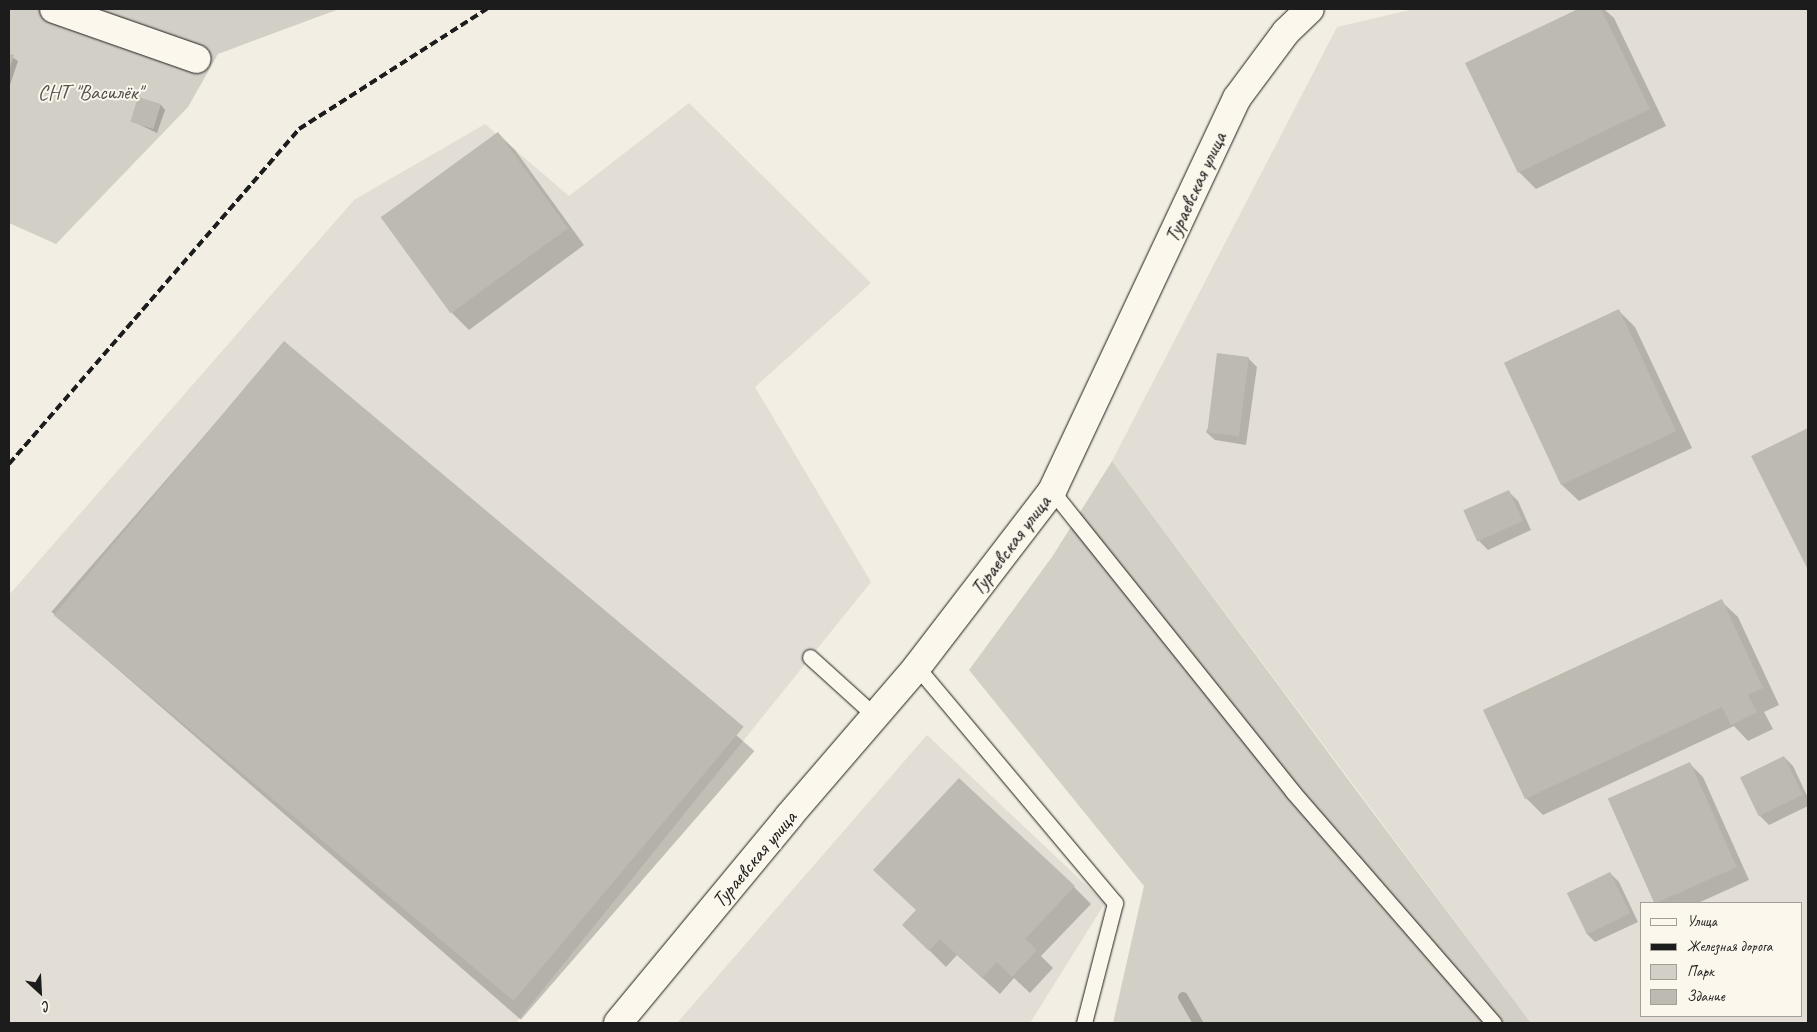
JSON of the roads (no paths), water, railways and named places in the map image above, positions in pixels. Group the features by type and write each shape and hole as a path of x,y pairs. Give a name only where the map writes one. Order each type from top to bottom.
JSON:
{"main road":[{"path":"54,9 197,59"},
{"name":"Тураевская улица","path":"618,1023 917,667 1052,491 1237,98 1286,32 1310,9"}],"lane":[{"path":"1052,491 1293,792 1494,1023"},
{"path":"810,657 875,716"},
{"path":"917,667 1115,903 1084,1023"}],"waterway":[{"path":"1183,997 1198,1023"}],"railway":[{"path":"9,464 299,129 487,9"}],"park label":[{"name":"СНТ \"Василёк\"","path":"90,92"}]}
